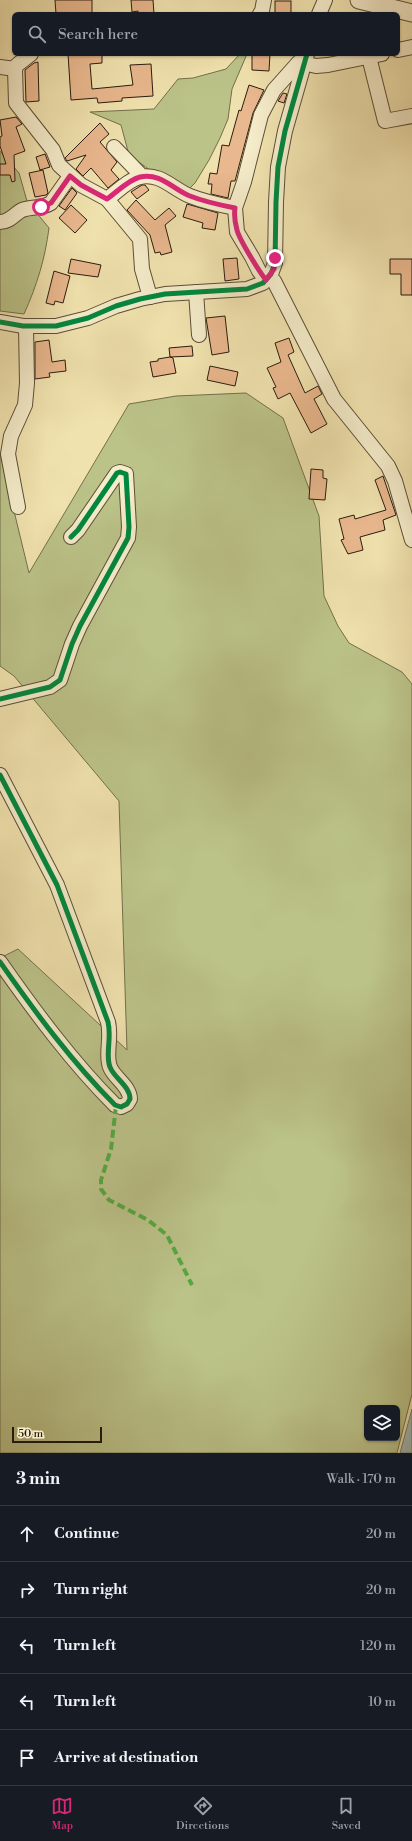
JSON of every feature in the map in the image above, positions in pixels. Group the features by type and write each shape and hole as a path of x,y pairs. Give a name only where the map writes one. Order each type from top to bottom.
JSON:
{"street":[{"path":"261,12 264,0"},
{"path":"320,12 325,0"},
{"path":"366,1 412,13"},
{"path":"400,50 412,47"},
{"path":"28,56 17,65 15,69 16,103 53,150 59,165 81,185 107,199 140,239 142,269 150,297"},
{"path":"306,58 316,66 333,65 371,56"},
{"path":"375,56 385,121 412,116"},
{"path":"306,58 299,62 274,90 261,115 244,182 235,208 237,232 259,271 274,281 334,399 388,466 395,481 412,540"},
{"path":"0,322 26,327 56,326 72,323 128,302 150,297 253,288 268,278 275,263 278,167 285,131 306,58"},
{"path":"0,67 15,69"},
{"path":"114,147 139,173 140,177"},
{"path":"0,222 8,221 25,209 46,206 51,203 70,176"},
{"path":"107,199 140,177 162,179 191,197 216,205 235,208"},
{"path":"196,292 199,335"},
{"path":"18,507 8,454 11,436 25,405 27,383 26,327"},
{"path":"0,699 50,687 60,680 78,630 128,538 129,527 126,474 120,472 117,473 78,530 71,537"},
{"path":"0,775 59,891 108,1022 110,1037 108,1059 110,1066 129,1092 130,1099 127,1104 117,1106 112,1102 60,1042 0,962"}],"green space":[{"path":"238,56 246,56 232,89 228,119 220,138 195,183 187,191 179,191 129,155 121,125 90,112 154,109 178,79 193,78 226,69"},
{"path":"0,151 19,173 27,201 49,228 40,272 24,314 0,311"},
{"path":"246,393 283,418 319,516 324,596 338,626 349,643 402,672 412,684 412,1394 397,1453 0,1453 0,958 18,949 127,1050 119,801 14,676 0,666 0,453 29,573 129,404 176,396"}],"water":[{"path":"412,1409 412,1453 400,1453"}],"building":[{"path":"55,0 92,0 92,12 56,12"},
{"path":"131,0 153,0 154,12 132,12"},
{"path":"275,1 291,1 291,12 275,12"},
{"path":"68,56 102,56 102,63 90,64 92,89 133,85 130,65 151,64 153,96 122,98 122,101 98,103 97,98 71,100"},
{"path":"252,56 270,56 269,71 252,70"},
{"path":"38,62 39,101 26,102 25,70 34,63"},
{"path":"249,85 264,90 253,113 235,181 231,181 228,198 211,194 212,184 208,184 210,173 217,174 222,145 229,146 239,110 241,111"},
{"path":"283,93 287,94 284,103 278,101"},
{"path":"16,117 22,124 16,127 25,151 14,155 15,181 12,182 10,175 0,175 0,164 6,164 0,146 0,137 2,136 0,120"},
{"path":"100,123 109,134 100,142 117,162 111,170 119,179 108,188 91,168 83,176 76,169 86,155 67,161 65,158"},
{"path":"45,154 50,167 40,170 36,157"},
{"path":"43,170 48,193 46,195 35,197 29,173"},
{"path":"142,185 145,185 149,190 137,199 131,192"},
{"path":"72,188 77,193 65,210 59,206"},
{"path":"136,200 155,220 169,208 176,216 165,225 172,252 161,255 160,252 155,253 150,235 127,210"},
{"path":"187,204 218,213 215,230 202,228 203,223 183,217"},
{"path":"71,205 87,220 75,233 59,218"},
{"path":"237,258 239,279 225,281 223,259"},
{"path":"71,259 101,265 98,277 68,273"},
{"path":"390,259 412,259 412,295 401,295 401,274 390,274"},
{"path":"54,271 70,276 63,303 55,301 54,305 46,303"},
{"path":"225,316 229,352 212,355 206,318"},
{"path":"289,338 294,352 288,355 305,393 318,386 322,394 314,399 327,424 311,433 290,393 278,399 273,388 276,387 267,368 281,362 275,343"},
{"path":"49,340 52,362 65,360 66,371 49,373 50,377 35,379 35,342"},
{"path":"192,346 193,356 170,357 169,348"},
{"path":"170,357 173,358 176,373 153,377 150,362"},
{"path":"210,366 238,372 235,386 207,380"},
{"path":"311,469 323,470 323,478 327,479 325,500 309,499"},
{"path":"383,476 396,515 383,520 385,530 360,537 363,550 348,554 341,540 344,539 339,519 354,515 355,519 386,510 375,480"}],"marked path":[{"path":"116,1106 111,1149 101,1180 101,1189 109,1200 148,1220 167,1235 192,1285"}],"cycle path":[{"path":"0,322 23,326 56,326 88,318 116,306 140,299 165,294 247,289 263,283 271,274 275,263 278,167 285,131 306,56"},
{"path":"0,699 50,687 60,680 72,644 80,626 128,538 129,527 126,474 120,472 117,473 78,530 71,537"},
{"path":"0,775 57,885 108,1022 108,1052 110,1067 125,1086 129,1094 130,1099 127,1104 121,1107 115,1105 99,1089 40,1018 0,962"}],"route":[{"path":"41,207 51,203 70,176 81,185 107,199 138,178 147,177 162,179 191,197 216,205 235,208 234,214 237,232 259,271 266,280 274,269 275,258"}]}
